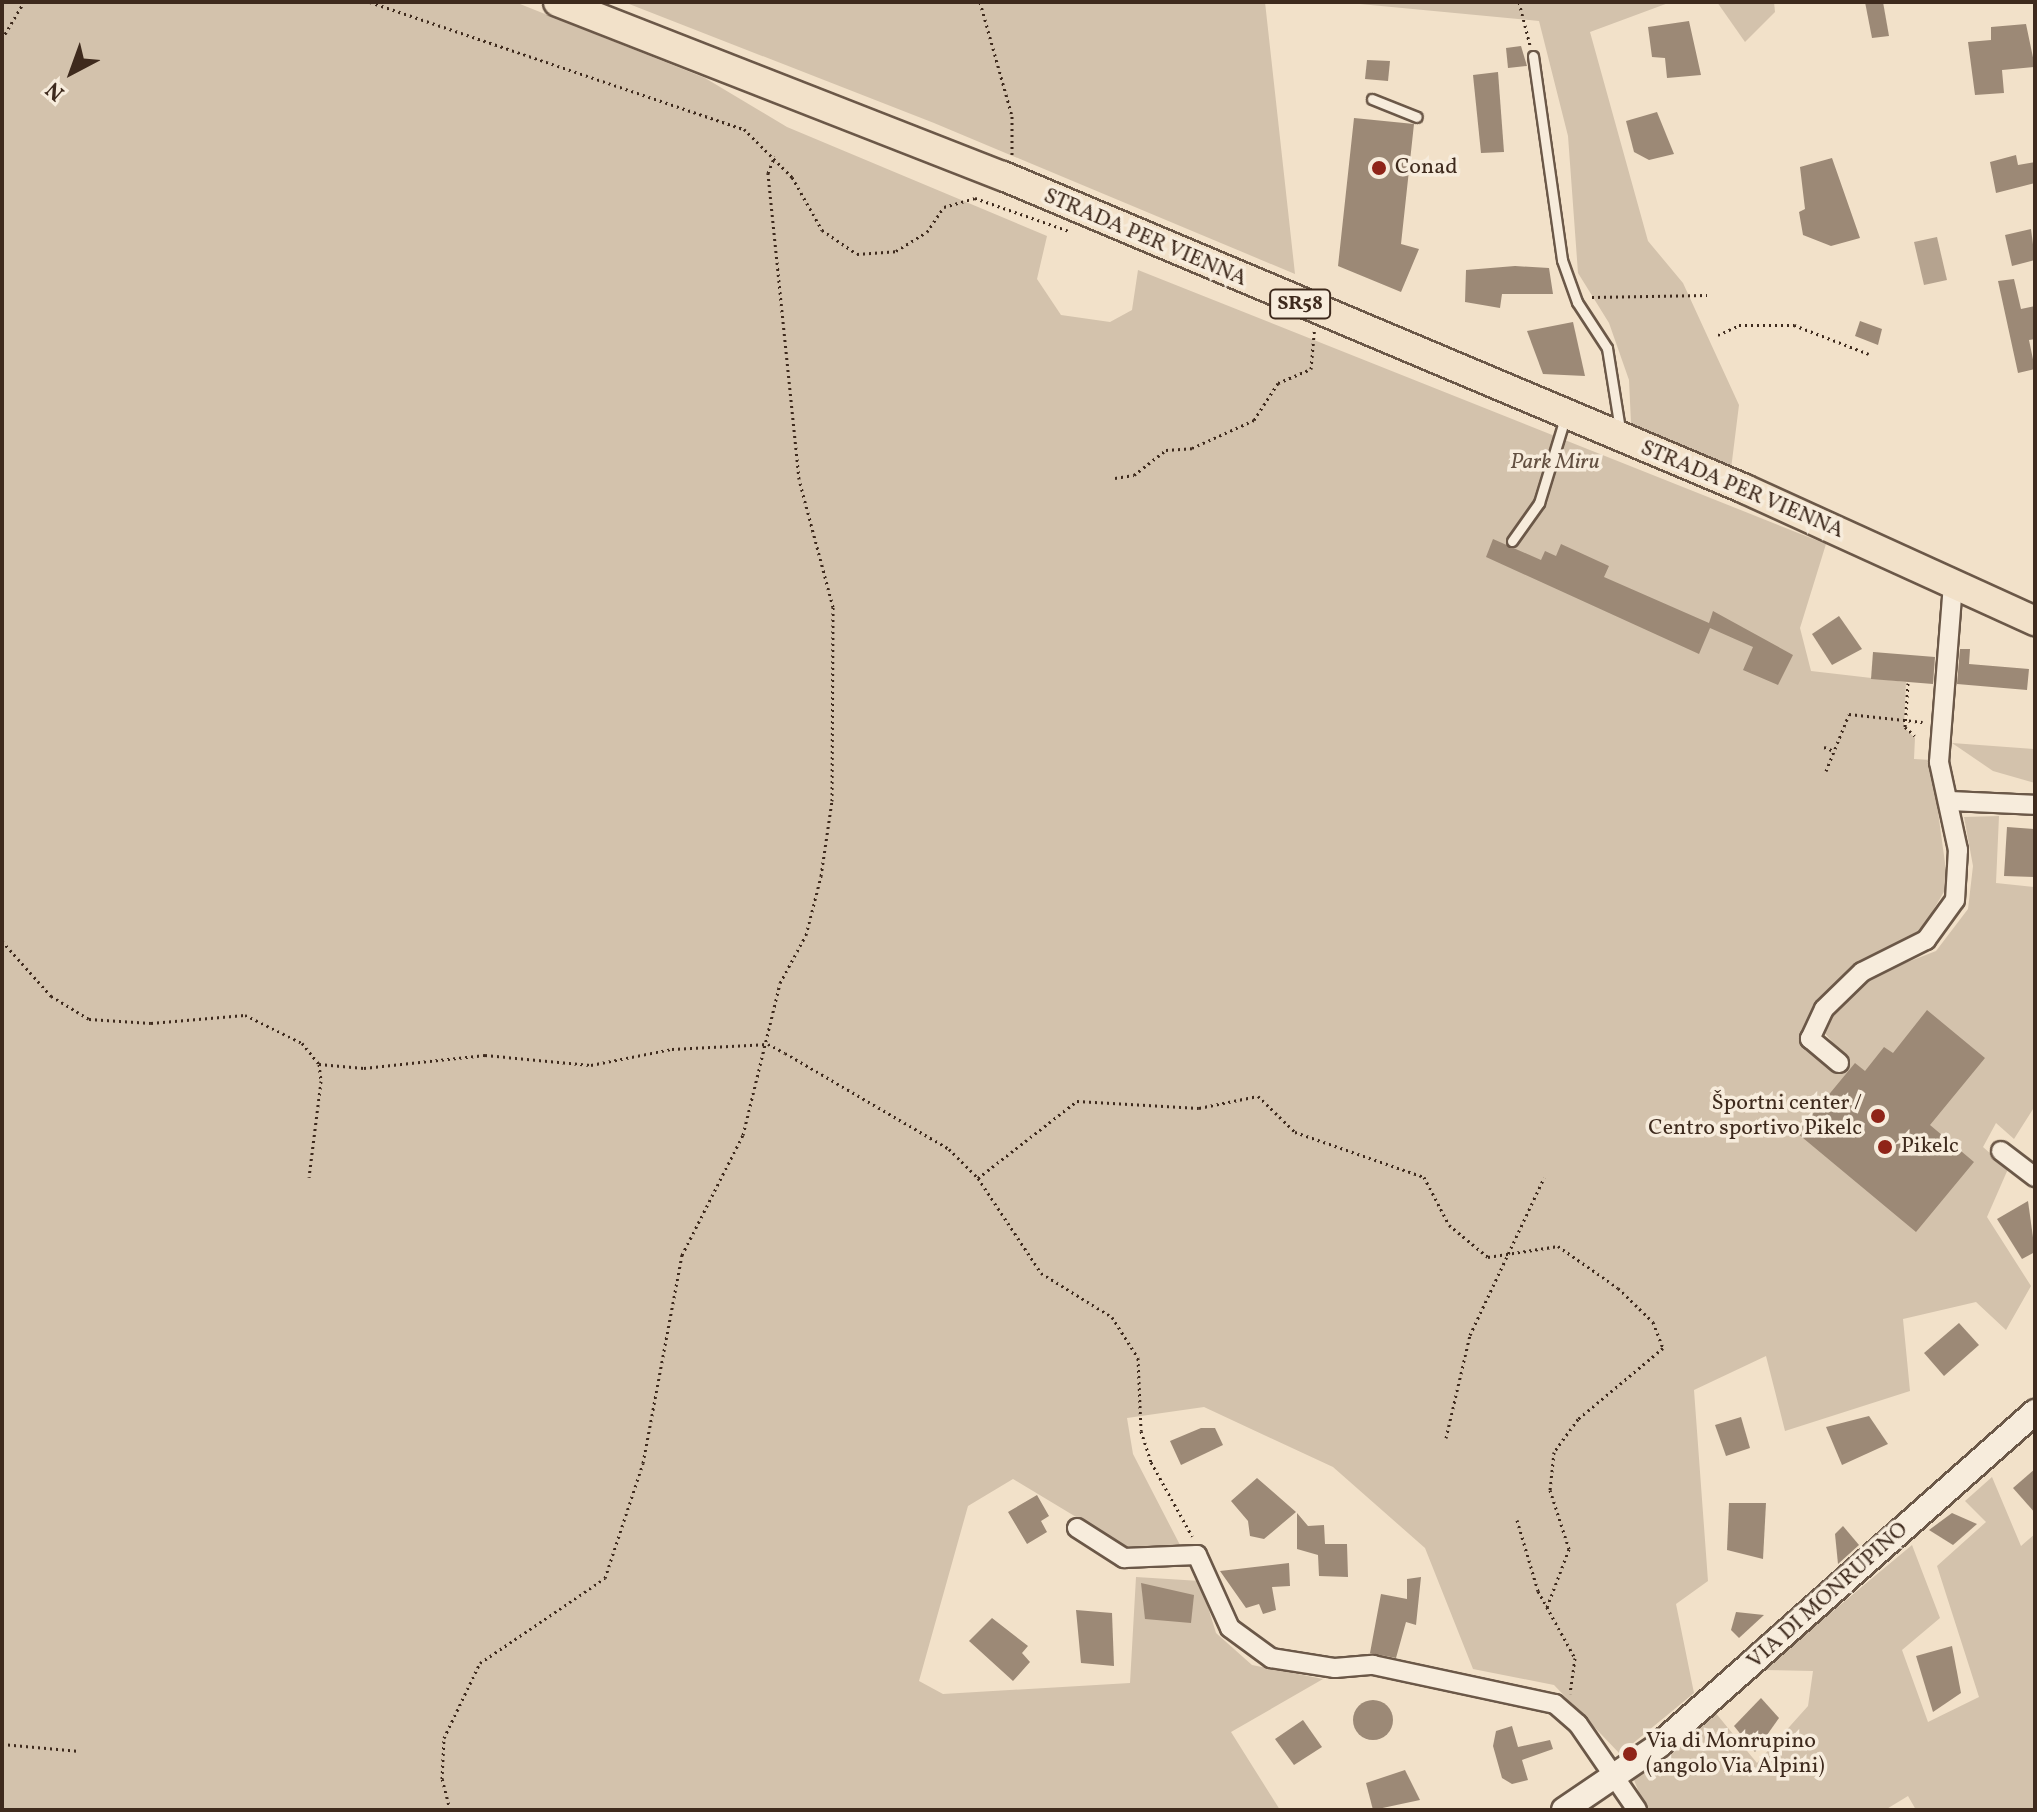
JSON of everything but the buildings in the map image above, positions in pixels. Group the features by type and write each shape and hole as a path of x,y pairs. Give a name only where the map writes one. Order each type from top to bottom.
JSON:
{"main road":[{"name":"STRADA PER VIENNA","path":"558,2 1003,176 1315,311 1620,437 2035,621"},
{"name":"VIA DI MONRUPINO","path":"1564,1810 1618,1776 2035,1412"}],"street":[{"path":"1839,1063 1810,1039 1824,1009 1862,972 1926,940 1955,900 1958,850 1939,762 1953,583"},
{"path":"1948,801 2035,805"},
{"path":"2001,1151 2035,1177"},
{"path":"1077,1528 1124,1558 1197,1555 1230,1628 1271,1658 1384,1667 1565,1710 1618,1776 1637,1810"}],"lane":[{"path":"1533,56 1562,260 1577,302 1607,348 1620,437"},
{"path":"1372,99 1417,117"},
{"path":"1512,541 1539,503 1566,415"}],"path":[{"path":"2,39 24,2"},
{"path":"370,2 744,129 775,156 822,230 857,254 896,251 927,232 944,207 975,198 1072,232"},
{"path":"980,2 1012,116 1014,154 1003,176"},
{"path":"1519,2 1533,56"},
{"path":"450,1810 442,1779 444,1738 480,1663 605,1578 643,1463 682,1255 743,1135 768,1044 780,983 806,935 832,801 833,607 799,479 768,173 775,156"},
{"path":"1577,302 1600,295 1707,295"},
{"path":"1115,478 1134,475 1166,450 1192,448 1254,420 1278,383 1311,369 1315,311"},
{"path":"1718,335 1739,325 1794,325 1869,354"},
{"path":"1908,683 1906,718 1915,736"},
{"path":"1826,771 1849,714 1906,718"},
{"path":"1824,747 1834,751"},
{"path":"2,941 51,996 89,1019 151,1023 245,1015 302,1043 319,1064 309,1177"},
{"path":"319,1064 364,1068 485,1055 591,1065 672,1049 768,1044 922,1129 978,1178 1041,1273 1118,1327 1138,1358 1141,1431 1197,1555"},
{"path":"978,1178 1077,1101 1199,1108 1258,1096 1295,1132 1424,1177 1449,1225 1488,1257 1516,1249 1558,1246 1568,1253 1639,1307 1663,1348 1578,1419 1554,1452 1550,1490 1569,1549 1546,1610"},
{"path":"1446,1438 1470,1335 1516,1249 1544,1178"},
{"path":"1517,1520 1546,1610 1575,1658 1565,1710"},
{"path":"2,1744 80,1751"}],"green space":[{"name":"Park Miru","path":"2,2 515,2 705,78 787,127 1047,236 1037,279 1061,315 1110,322 1132,310 1138,270 1826,544 1800,628 1811,671 1906,682 1904,727 1915,738 1914,759 1931,760 1948,885 1922,929 1850,970 1825,996 1807,1019 1805,1046 1847,1059 1823,1031 1840,1003 1869,977 1936,951 1968,909 1973,866 1964,817 1999,816 1996,883 2035,887 2035,1106 2014,1139 1996,1123 1983,1147 2008,1169 1987,1217 2031,1286 2006,1330 1976,1302 1903,1319 1910,1391 1785,1431 1766,1356 1694,1390 1708,1581 1676,1604 1694,1693 1620,1754 1554,1685 1473,1669 1425,1548 1333,1467 1204,1407 1127,1418 1133,1454 1180,1545 1126,1547 1013,1479 968,1506 919,1681 943,1694 1130,1683 1136,1577 1200,1581 1216,1633 1252,1665 1323,1679 1231,1732 1280,1810 2,1810"},
{"path":"624,2 1265,2 1295,274 934,123"},
{"path":"1339,2 1671,2 1590,32 1648,241 1683,283 1739,405 1731,469 1631,423 1629,380 1609,323 1578,273 1568,136 1539,21"},
{"path":"1717,2 1774,2 1775,12 1745,42"},
{"path":"1952,743 2035,749 2035,783 1993,771"},
{"path":"1992,1477 2021,1546 2035,1534 2035,1810 1916,1810 1908,1796 1885,1810 1646,1810 1634,1780 1714,1711 1757,1763 1808,1706 1813,1671 1762,1670 1912,1545 1940,1618 1902,1650 1928,1722 1979,1697 1937,1566 1986,1522 1965,1501"}],"shaded area":[{"path":"1937,237 1947,280 1924,285 1914,242"}],"place":[{"name":"Conad","path":"1379,168"},
{"name":"Športni center / Centro sportivo Pikelc","path":"1878,1116"},
{"name":"Pikelc","path":"1885,1147"},
{"name":"Via di Monrupino (angolo Via Alpini)","path":"1630,1754"}]}
